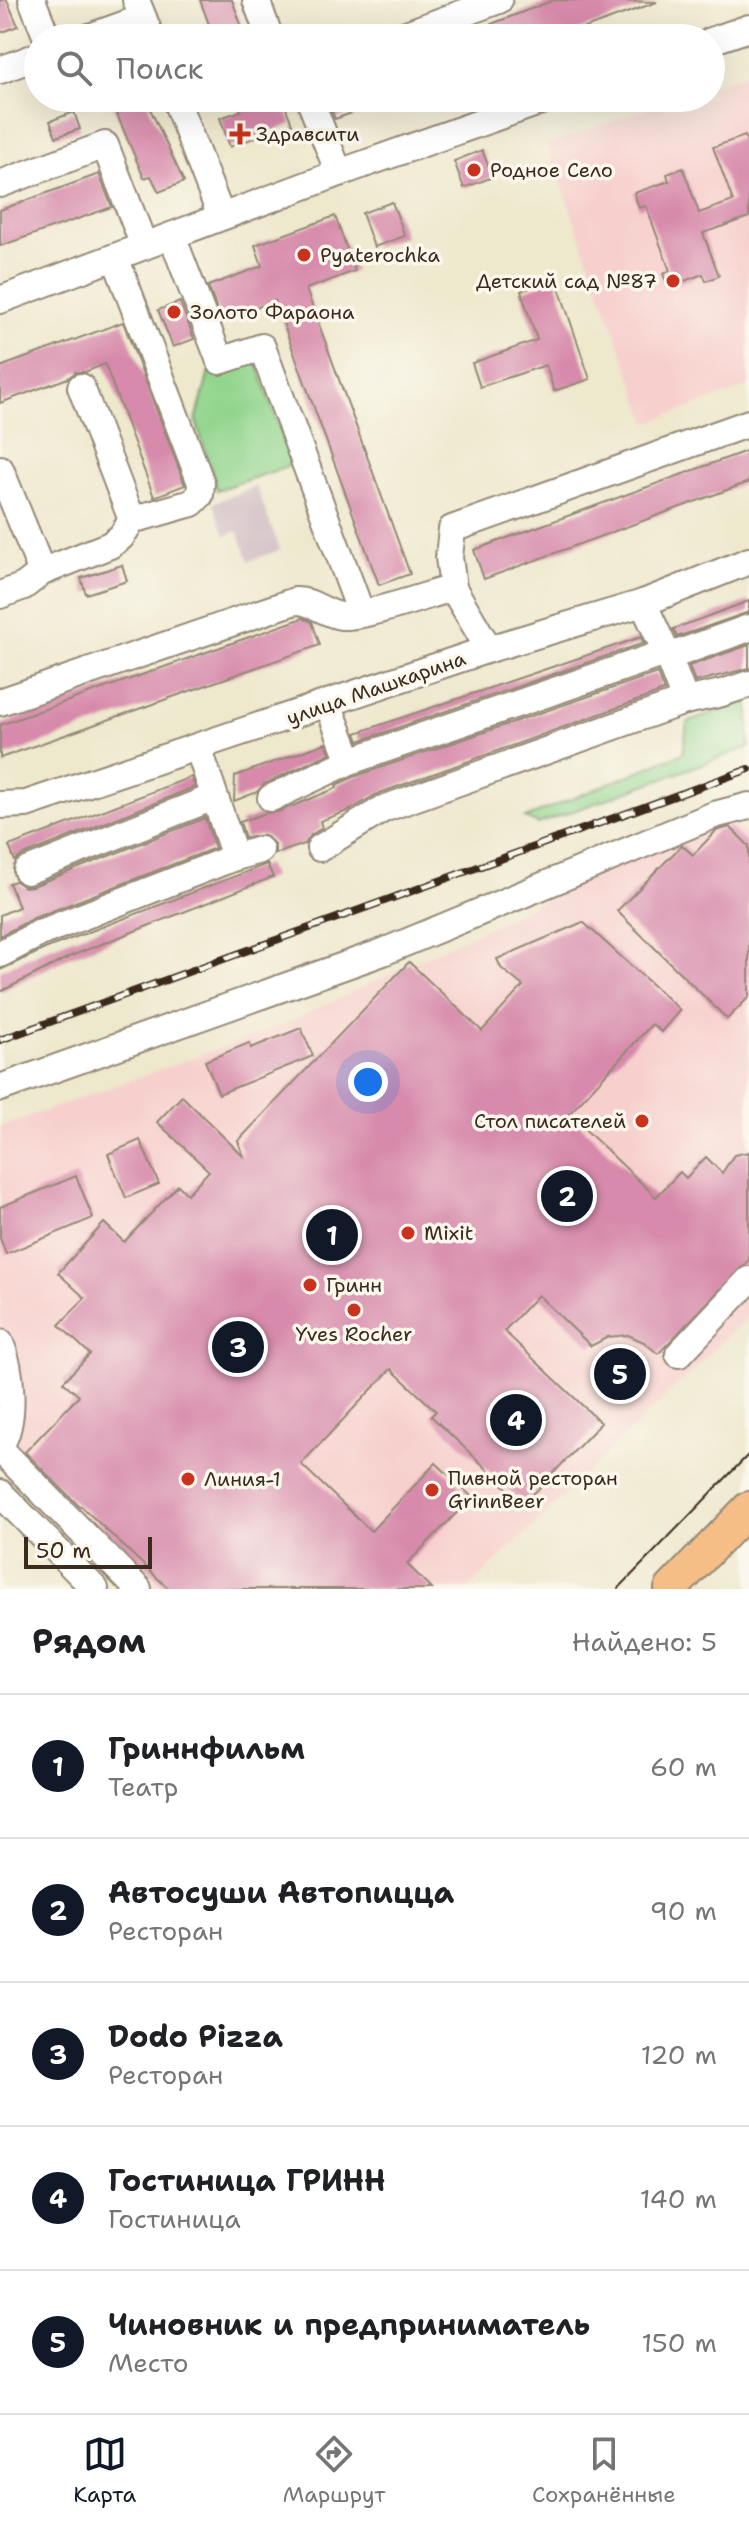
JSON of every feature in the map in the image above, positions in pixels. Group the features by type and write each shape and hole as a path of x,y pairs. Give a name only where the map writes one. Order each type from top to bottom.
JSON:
{"main road":[{"path":"671,1589 749,1508"}],"street":[{"path":"32,0 41,24"},
{"path":"256,0 265,24"},
{"path":"433,24 499,0"},
{"path":"725,36 749,28"},
{"path":"0,70 24,61"},
{"path":"180,112 221,216"},
{"path":"315,112 339,173"},
{"path":"0,300 221,216 511,112"},
{"path":"0,184 105,145 144,246"},
{"path":"172,236 220,361 262,347 361,613"},
{"path":"0,595 24,586 42,572 110,545 121,537 132,520 192,503 200,495 201,483 115,257"},
{"path":"81,387 132,520"},
{"path":"489,649 453,588 449,557 452,529 749,423"},
{"path":"0,469 42,572"},
{"name":"улица Машкарина","path":"0,805 26,804 489,649 643,603 749,561"},
{"path":"0,702 295,601 307,600 320,609 341,616 453,588"},
{"path":"643,603 685,701"},
{"path":"271,798 350,761 659,655 679,653 749,628"},
{"path":"320,848 383,809 685,701 749,684"},
{"path":"328,704 350,761"},
{"path":"0,954 40,933 248,853 214,797 198,747"},
{"path":"27,871 214,797"},
{"path":"0,1088 383,952 714,815 749,806"},
{"path":"679,1354 749,1280"},
{"path":"0,1343 7,1358 10,1382 8,1417 0,1448 138,1589"},
{"path":"0,1493 95,1589"}],"shaded area":[{"name":"Детский сад №87","path":"749,72 749,386 648,423 547,145 638,112 725,112 725,81"},
{"path":"256,486 280,550 249,561 238,531 225,536 213,503"},
{"path":"725,814 749,837 749,1315 468,1589 130,1589 4,1473 0,1438 0,1127 281,1026"}],"green space":[{"path":"255,357 292,465 217,490 196,421 209,372"},
{"path":"749,699 749,747 538,824 525,818 683,753 687,723"}],"building":[{"path":"0,0 7,0 18,26 0,33"},
{"path":"200,0 232,0 241,24 209,24"},
{"path":"554,0 657,2 596,24 491,24"},
{"path":"74,112 80,129 56,137 50,121"},
{"path":"116,112 152,112 184,182 159,192 151,176 144,178"},
{"path":"238,112 287,112 292,124 230,147 220,118"},
{"path":"332,112 355,112 335,119"},
{"path":"745,136 749,147 749,217 703,233 719,276 706,281 703,274 668,287 663,274 670,271 646,206 639,208 634,193 669,181 667,174 683,168 699,213 733,201 713,147"},
{"path":"482,150 493,177 464,188 454,161"},
{"path":"99,174 112,207 0,246 0,210"},
{"path":"392,202 405,236 374,247 362,213"},
{"path":"335,216 355,271 306,289 410,574 379,585 275,301 221,320 208,286 262,266 255,245"},
{"path":"556,279 590,379 554,391 546,365 480,387 472,363 537,340 521,291"},
{"path":"180,302 194,339 173,347 158,310"},
{"path":"123,322 185,485 154,497 105,364 76,372 68,378 0,403 0,367"},
{"path":"749,450 749,482 484,579 474,550"},
{"path":"122,565 127,581 86,594 81,578"},
{"path":"749,601 749,612 677,637 673,629"},
{"path":"303,618 312,622 320,645 0,758 0,725"},
{"path":"641,637 644,643 359,741 356,733"},
{"path":"749,645 749,668 695,682 689,666"},
{"path":"657,673 664,691 377,794 350,810 320,821 322,828 311,835 305,844 275,854 275,845 265,835 245,838 240,822 278,812 337,788 336,785 356,776"},
{"path":"326,743 330,753 234,801 235,776"},
{"path":"191,777 195,787 15,861 9,846"},
{"path":"205,818 215,848 34,918 0,936 0,915 19,907 9,883 15,881 24,887 33,886"},
{"path":"730,827 749,846 749,997 727,1019 617,911 682,845 693,855 716,831"},
{"path":"267,864 273,877 71,956 0,992 0,970 47,948"},
{"name":"Гринн","path":"583,922 680,1010 661,1032 652,1024 569,1114 656,1197 680,1172 686,1178 706,1157 722,1173 734,1155 749,1152 749,1260 658,1354 644,1342 628,1335 608,1337 591,1346 538,1295 504,1331 601,1423 524,1504 431,1416 436,1411 391,1369 301,1464 371,1531 436,1463 472,1497 407,1564 432,1589 169,1589 25,1452 79,1396 63,1382 90,1354 59,1325 85,1298 58,1273 104,1223 124,1242 178,1185 187,1194 209,1171 157,1122 182,1096 244,1157 238,1141 409,962 482,1031 523,986 501,968 497,959"},
{"path":"301,1028 313,1056 219,1094 205,1061 249,1043 251,1048"},
{"path":"140,1140 159,1184 126,1198 108,1154"},
{"path":"76,1176 93,1218 6,1254 0,1238 0,1207"}],"tram line":[{"path":"618,1589 749,1454"}],"railway":[{"path":"0,1040 749,769"}],"place":[{"name":"Здравсити","path":"240,134"},
{"name":"Родное Село","path":"474,170"},
{"name":"Pyaterochka","path":"304,255"},
{"name":"Детский сад №87","path":"673,281"},
{"name":"Золото Фараона","path":"174,312"},
{"name":"Стол писателей","path":"642,1121"},
{"name":"Автосуши Автопицца","path":"567,1196"},
{"name":"Mixit","path":"408,1233"},
{"name":"Гриннфильм","path":"332,1235"},
{"name":"Гринн","path":"310,1285"},
{"name":"Yves Rocher","path":"354,1310"},
{"name":"Dodo Pizza","path":"238,1347"},
{"name":"Чиновник и предприниматель","path":"620,1374"},
{"name":"Гостиница ГРИНН","path":"516,1420"},
{"name":"Линия-1","path":"188,1479"},
{"name":"Пивной ресторан GrinnBeer","path":"432,1490"}]}
